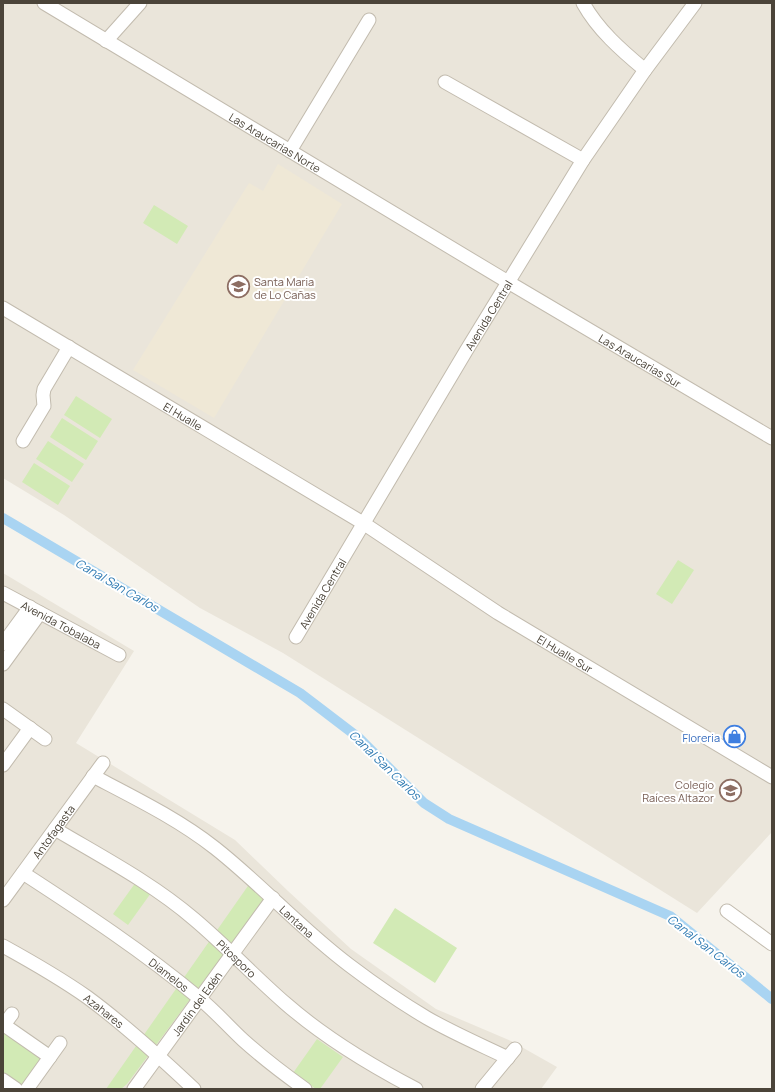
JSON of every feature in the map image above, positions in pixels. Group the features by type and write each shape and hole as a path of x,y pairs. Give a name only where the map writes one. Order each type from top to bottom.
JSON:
{"street":[{"name":"Las Araucarias Norte","path":"44,3 508,282"},
{"path":"106,41 140,3"},
{"path":"583,3 596,24 608,37 645,70"},
{"name":"Avenida Central","path":"296,637 508,282 584,160 645,70 696,3"},
{"path":"290,151 369,20"},
{"path":"445,82 584,160"},
{"name":"Las Araucarias Sur","path":"508,282 772,438"},
{"name":"El Hualle","path":"3,308 363,523"},
{"path":"23,441 44,406 44,389 69,347"},
{"name":"El Hualle Sur","path":"363,523 498,613 772,777"},
{"name":"Avenida Tobalaba","path":"3,593 119,655"},
{"path":"3,644 35,610"},
{"path":"3,664 35,610"},
{"path":"3,709 45,739"},
{"path":"3,765 30,728"},
{"name":"Antofagasta","path":"3,900 103,762"},
{"name":"Lantana","path":"93,776 156,810 196,835 229,860 334,953 414,1011 441,1026 512,1054 482,1089"},
{"name":"Pitosporo","path":"55,829 156,891 194,919 233,953 280,999 317,1029 373,1066 416,1089"},
{"name":"Diamelos","path":"23,873 124,940 200,999 245,1042 305,1089"},
{"name":"Jardín del Edén","path":"134,1089 273,898"},
{"path":"727,911 772,944"},
{"name":"Azahares","path":"3,946 52,974 108,1013 159,1056 194,1089"},
{"path":"12,1014 3,1026 50,1057"},
{"path":"27,1089 60,1043"},
{"path":"3,1080 16,1089"}],"shaded area":[{"path":"3,3 772,3 772,832 697,913 283,653 200,608 64,515 3,478"},
{"name":"Santa Maria de Lo Cañas","path":"278,164 342,204 214,418 133,370 249,183 263,191"},
{"path":"3,573 134,651 76,743 235,840 351,949 436,1009 511,1041 557,1067 541,1089 3,1089"}],"green space":[{"path":"154,205 188,226 177,244 143,223"},
{"path":"76,396 112,419 100,438 64,415"},
{"path":"62,418 98,441 86,460 50,437"},
{"path":"48,441 84,464 72,482 36,459"},
{"path":"34,463 70,486 58,505 22,482"},
{"path":"678,560 694,570 672,604 656,594"},
{"path":"136,882 151,893 128,925 113,914"},
{"path":"250,883 267,896 127,1084 121,1089 106,1089"},
{"path":"395,908 457,948 435,983 373,943"},
{"path":"3,1031 43,1058 22,1086 3,1074"},
{"path":"317,1039 343,1057 320,1089 316,1089 293,1073"}],"waterway":[{"name":"Canal San Carlos","path":"3,518 300,693 359,738 424,803 449,819 670,916 772,999"}],"place":[{"name":"Santa Maria de Lo Cañas","path":"239,287"},
{"name":"Floreria","path":"735,737"},
{"name":"Colegio Raíces Altazor","path":"730,790"}]}
